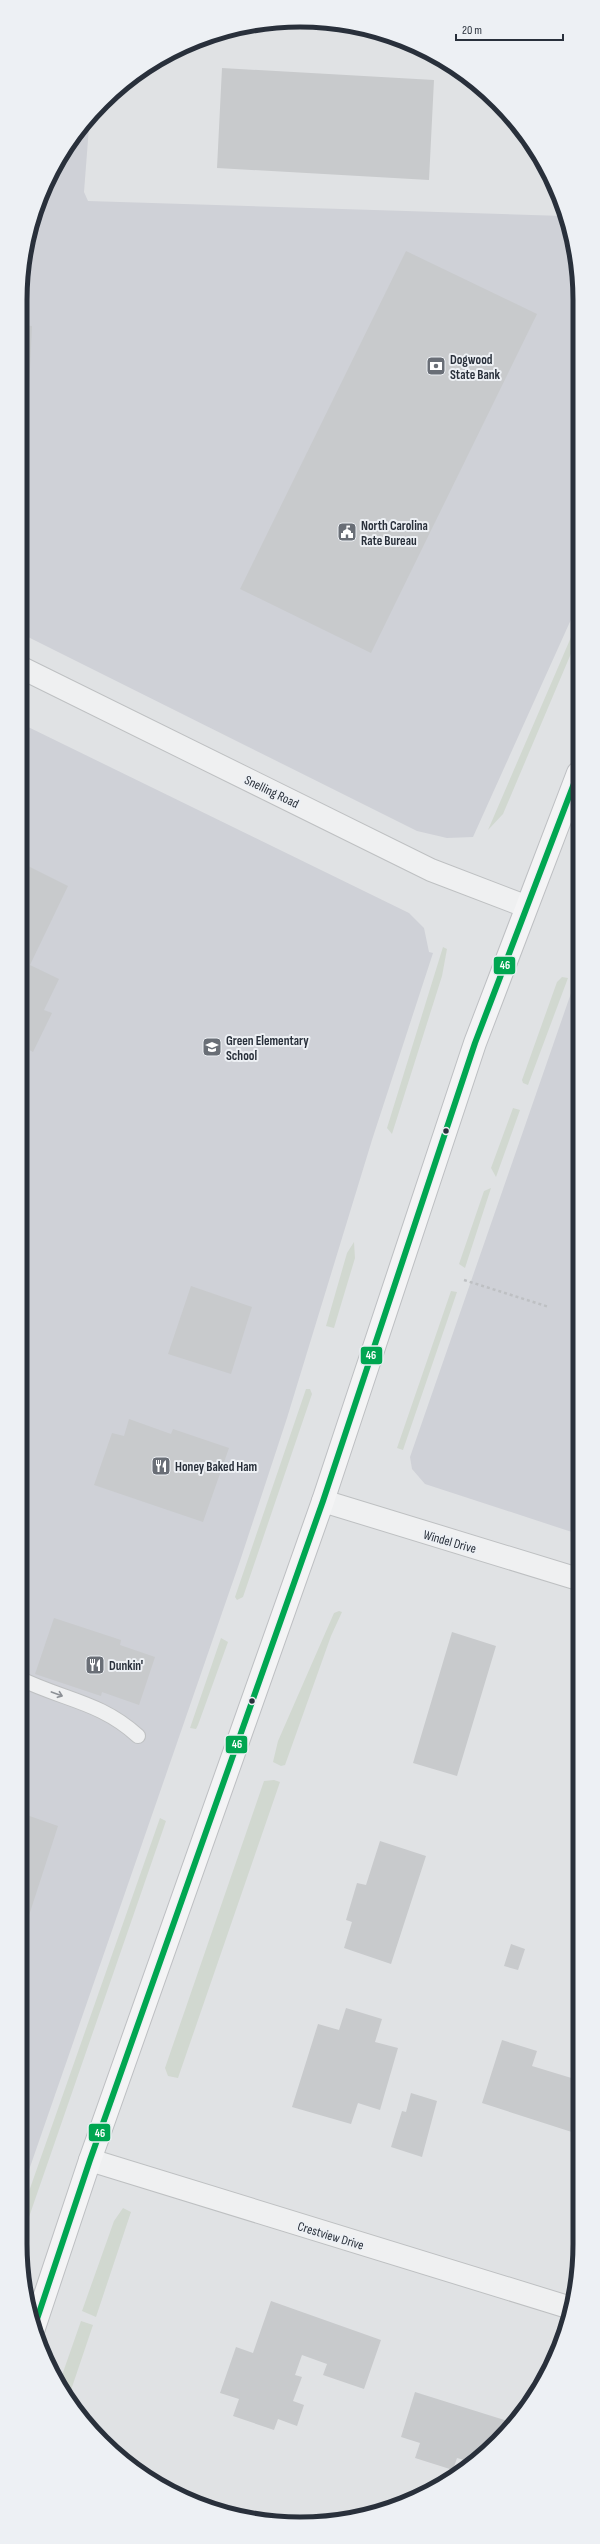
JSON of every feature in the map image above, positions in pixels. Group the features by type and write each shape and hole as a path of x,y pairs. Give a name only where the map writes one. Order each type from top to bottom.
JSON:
{"main road":[{"path":"37,2319 90,2160 323,1501 434,1160 525,906 573,786"}],"street":[{"name":"Snelling Road","path":"27,670 431,870 525,906"},
{"name":"Windel Drive","path":"323,1501 391,1524 573,1578"},
{"name":"Crestview Drive","path":"90,2160 566,2306"}],"lane":[{"path":"27,1681 105,1712 124,1723 138,1736"}],"path":[{"path":"464,1280 549,1307"}],"shaded area":[{"path":"89,127 84,192 88,201 560,216 571,264 573,300 573,615 473,837 447,838 417,831 27,636 27,300 29,264 41,212 55,179 73,148"},
{"path":"573,633 573,649 503,814 488,830"},
{"name":"Green Elementary School","path":"27,726 409,913 424,928 429,952 433,953 372,1140 287,1418 240,1561 27,2176"},
{"path":"443,947 447,949 442,976 392,1134 387,1128"},
{"path":"562,977 568,978 528,1085 523,1083 522,1080 557,982"},
{"path":"573,987 573,1532 425,1484 412,1469 410,1457"},
{"path":"513,1108 520,1110 496,1177 491,1168"},
{"path":"491,1188 465,1268 459,1264 484,1191"},
{"path":"354,1242 355,1258 334,1328 326,1326 347,1253"},
{"path":"451,1291 457,1292 403,1450 397,1448"},
{"path":"306,1389 310,1389 312,1394 243,1597 237,1600 235,1597"},
{"path":"339,1611 342,1612 331,1636 285,1765 281,1766 273,1762 278,1741 334,1613"},
{"path":"221,1638 228,1642 198,1725 196,1729 190,1728"},
{"path":"274,1780 280,1782 178,2078 168,2076 165,2068 264,1781"},
{"path":"160,1818 166,1821 27,2223 27,2197"},
{"path":"123,2208 131,2212 96,2317 82,2311 114,2221"},
{"path":"81,2321 93,2325 71,2392 62,2376"}],"building":[{"path":"222,68 434,80 429,180 217,168"},
{"path":"406,251 537,314 371,653 240,589"},
{"path":"27,326 32,326 29,390 27,390"},
{"path":"27,866 68,886 30,965 59,979 44,1010 52,1013 33,1052 27,1049"},
{"path":"191,1286 252,1307 231,1374 168,1354"},
{"name":"Honey Baked Ham","path":"129,1419 171,1434 173,1429 229,1448 203,1522 94,1485 112,1433 124,1436"},
{"name":"Dunkin'","path":"54,1618 121,1640 120,1645 155,1657 139,1705 102,1692 101,1696 35,1674"},
{"path":"452,1632 496,1646 457,1776 413,1763"},
{"path":"27,1815 58,1826 27,1922"},
{"path":"380,1841 426,1856 391,1964 344,1948 352,1922 346,1920 357,1883 366,1885"},
{"path":"511,1944 525,1949 518,1970 504,1966"},
{"path":"346,2008 382,2019 375,2042 398,2048 380,2110 358,2103 351,2124 292,2107 318,2024 339,2030"},
{"path":"502,2040 537,2051 532,2066 573,2078 573,2132 482,2103"},
{"path":"411,2093 437,2101 422,2157 391,2147 402,2111 406,2112"},
{"path":"271,2301 381,2340 364,2389 323,2375 327,2364 302,2355 295,2375 302,2377 293,2401 304,2405 297,2426 278,2419 274,2430 233,2416 239,2399 220,2393 236,2347 253,2353"},
{"path":"415,2392 508,2421 493,2437 466,2461 457,2458 453,2470 415,2458 420,2443 401,2437"}],"transit line":[{"name":"46","path":"37,2319 90,2160 323,1501 475,1043 573,786"}],"place":[{"name":"Dogwood State Bank","path":"436,366"},
{"name":"North Carolina Rate Bureau","path":"347,532"},
{"name":"Green Elementary School","path":"212,1047"},
{"name":"Honey Baked Ham","path":"161,1466"},
{"name":"Dunkin'","path":"95,1665"}]}
